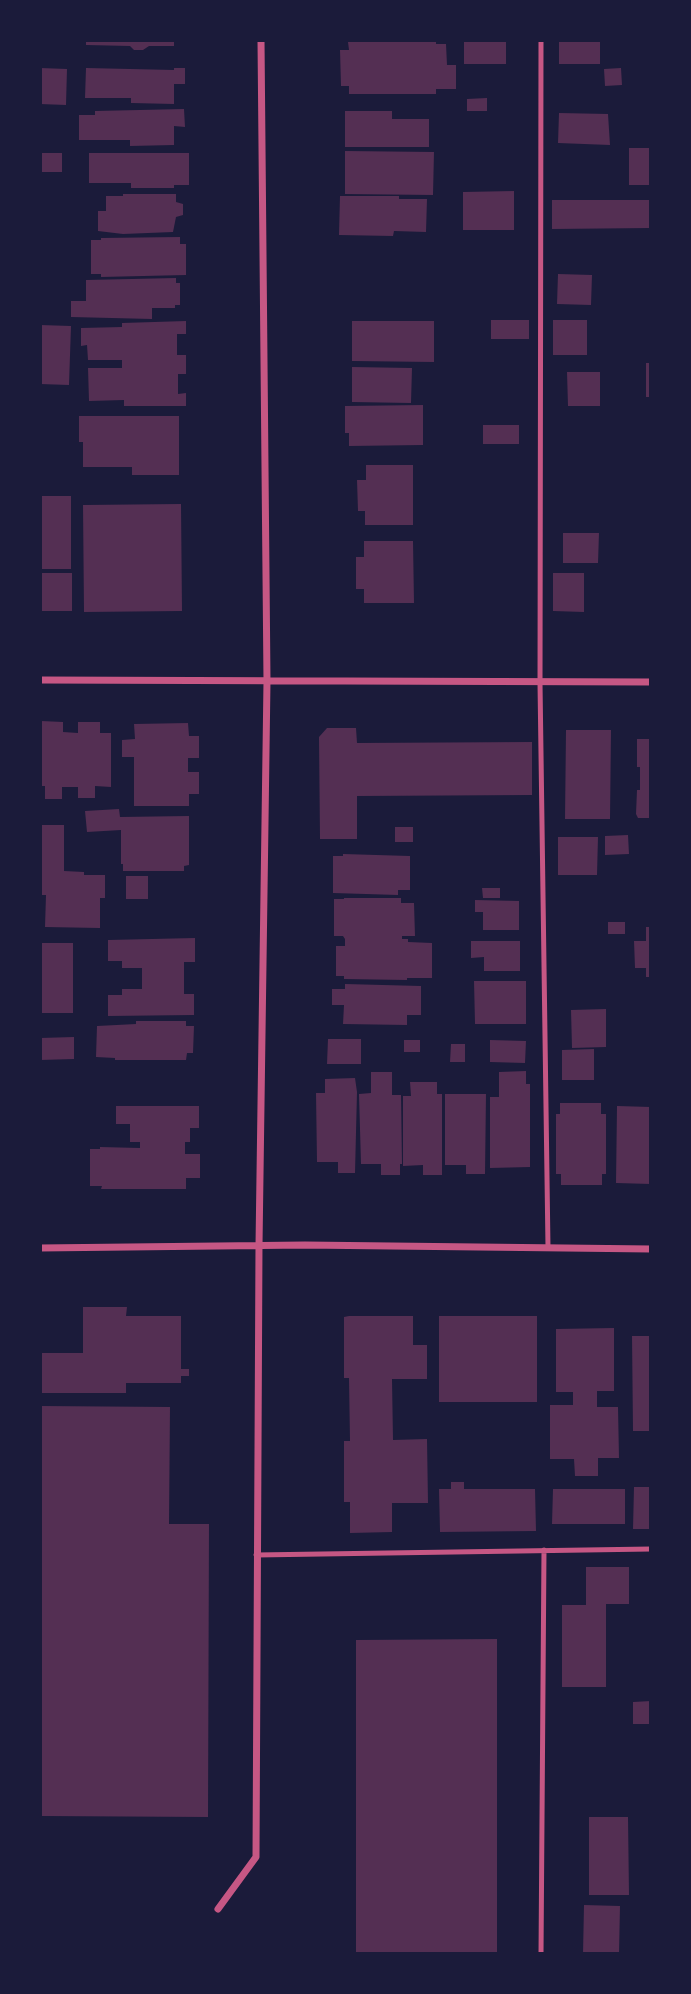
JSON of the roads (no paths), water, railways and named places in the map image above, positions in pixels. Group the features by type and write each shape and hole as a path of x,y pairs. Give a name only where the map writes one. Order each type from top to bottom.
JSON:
{"street":[{"path":"218,1909 256,1857 259,1245 268,681 261,40"},
{"path":"40,680 651,682"},
{"path":"40,1248 259,1245 651,1249"}],"lane":[{"path":"541,40 540,683 548,1247"},
{"path":"256,1555 651,1549"},
{"path":"541,1954 544,1550"}]}
